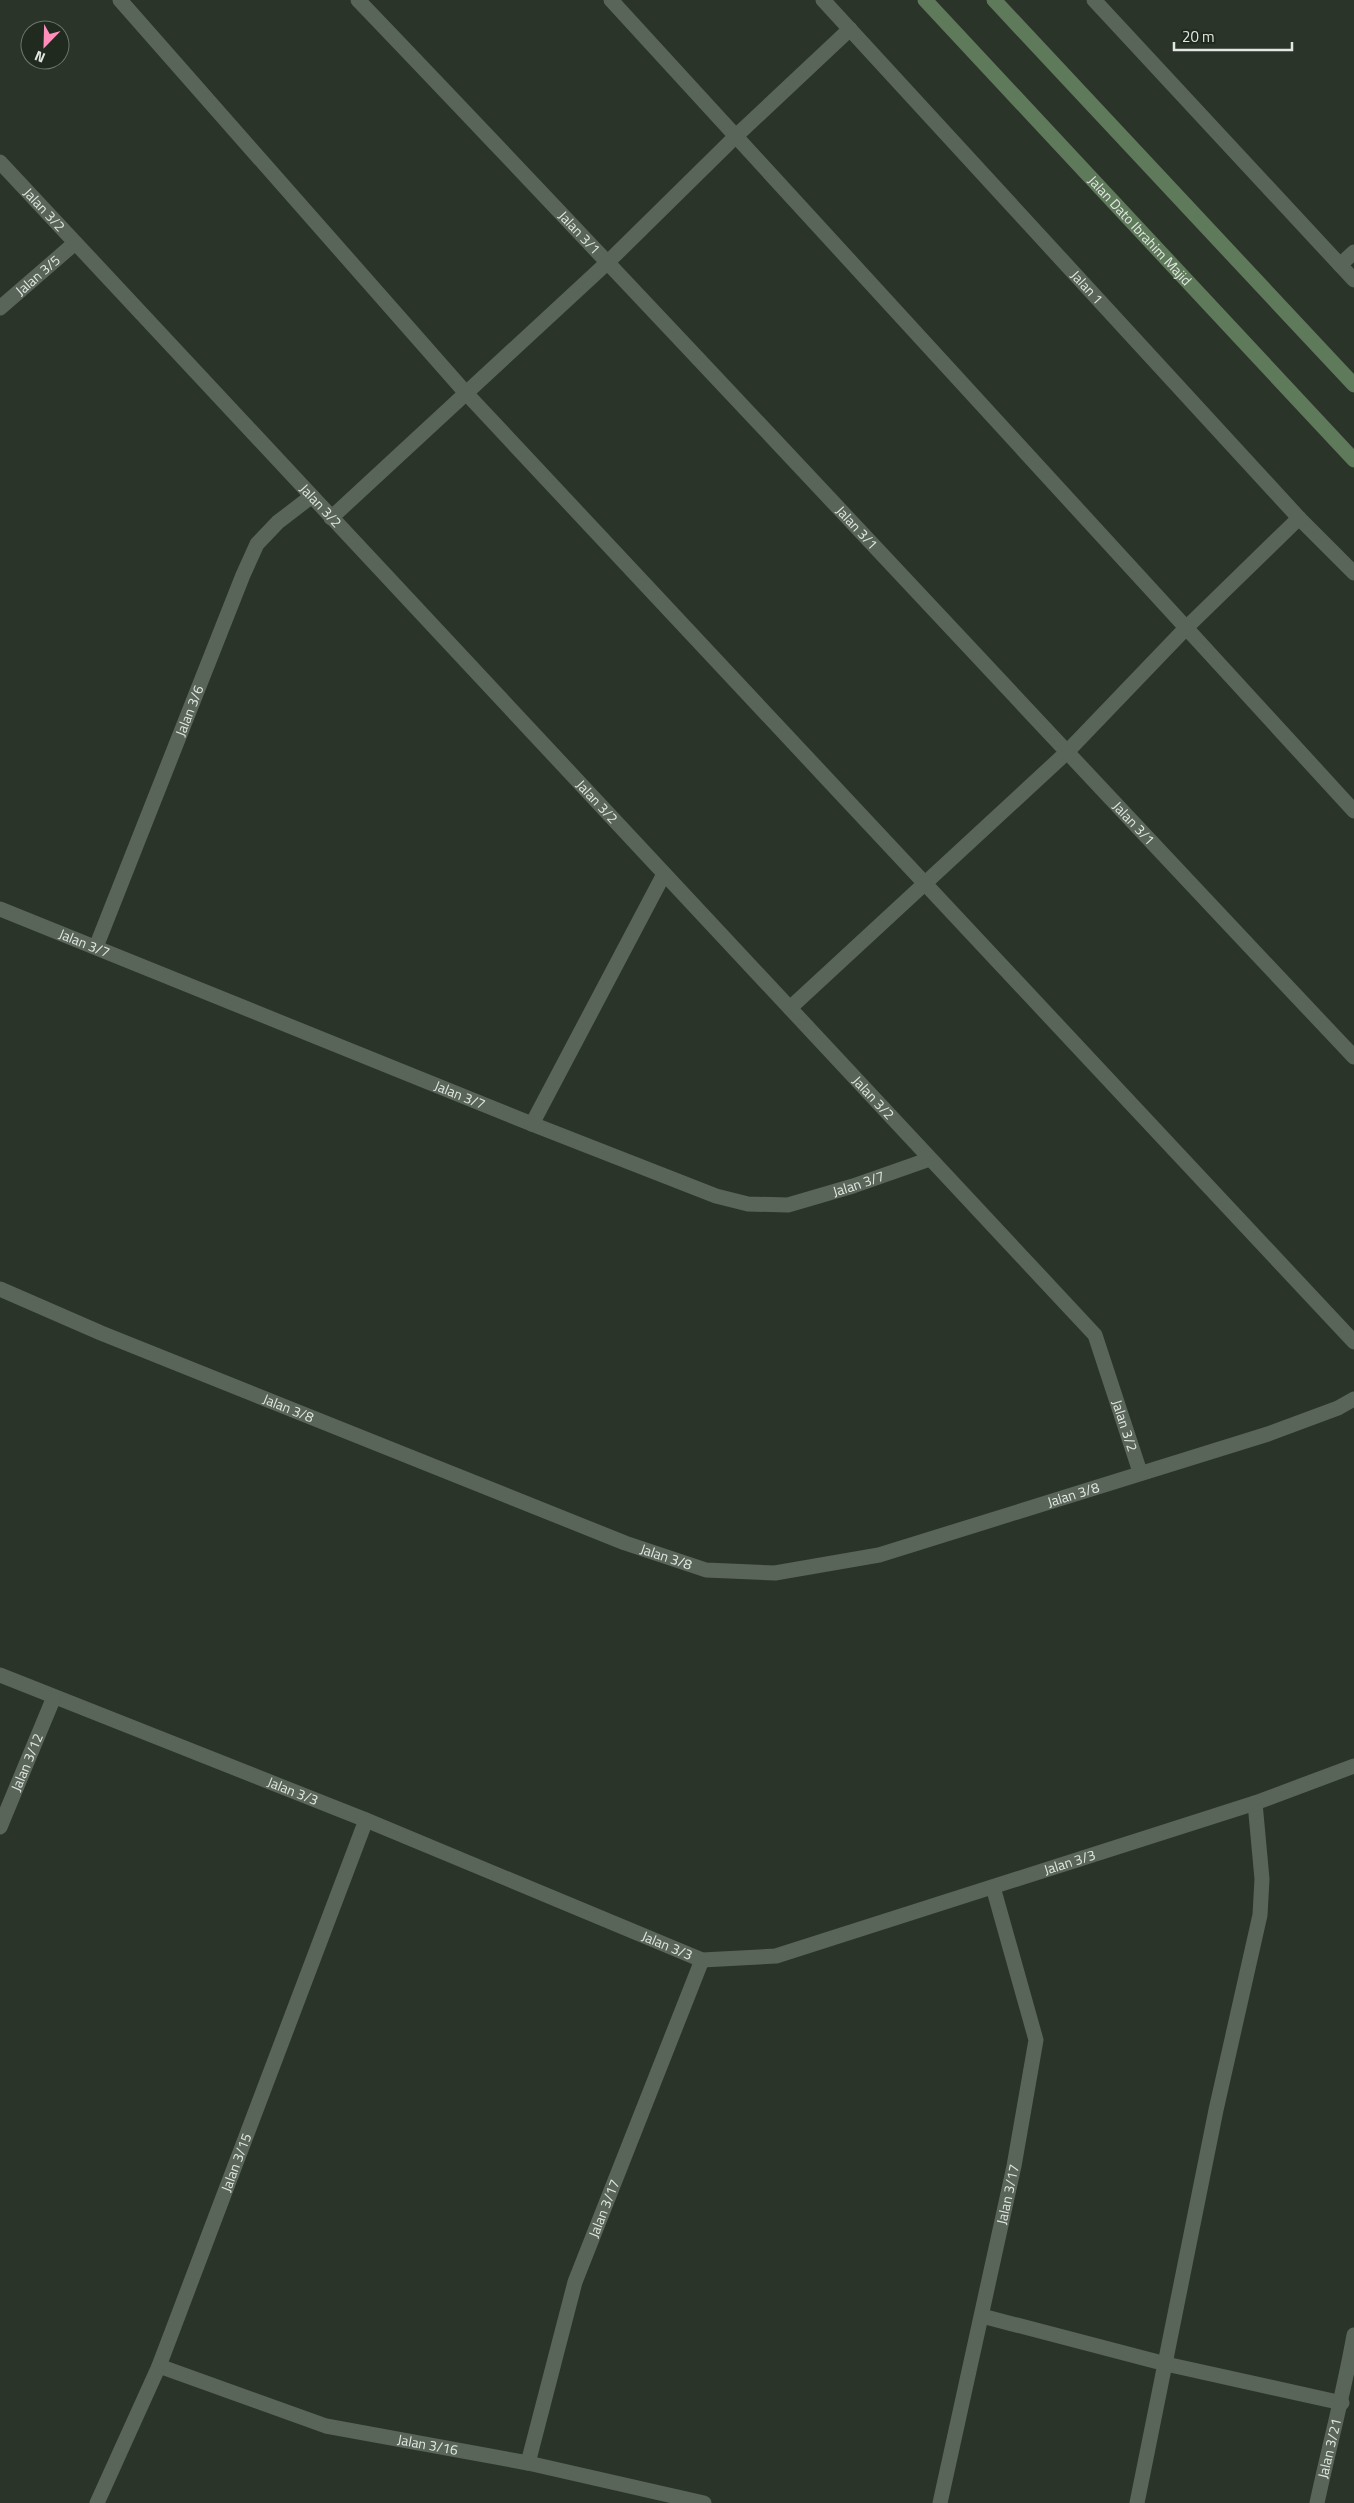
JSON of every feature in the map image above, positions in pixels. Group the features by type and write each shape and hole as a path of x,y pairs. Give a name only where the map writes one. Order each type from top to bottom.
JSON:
{"street":[{"path":"120,0 464,392 1354,1342"},
{"name":"Jalan 3/1","path":"358,0 609,261 1066,752 1354,1056"},
{"path":"611,0 1354,811"},
{"name":"Jalan 1","path":"823,0 1299,518 1354,573"},
{"name":"Jalan Dato Ibrahim Majid","path":"926,0 1354,460"},
{"path":"994,0 1354,385"},
{"path":"1094,0 1354,280"},
{"path":"331,518 464,392 609,261 736,136 850,29"},
{"name":"Jalan 3/2","path":"0,162 1095,1335 1140,1472"},
{"name":"Jalan 3/5","path":"0,308 75,243"},
{"path":"1340,265 1354,252"},
{"name":"Jalan 3/6","path":"96,947 243,575 257,544 278,522 312,496"},
{"path":"790,1008 1066,752 1186,628 1299,518"},
{"path":"532,1124 664,874"},
{"name":"Jalan 3/7","path":"0,908 532,1124 716,1196 748,1204 788,1204 853,1186 930,1160"},
{"name":"Jalan 3/8","path":"0,1289 110,1337 625,1543 706,1570 775,1573 879,1555 1140,1472 1268,1434 1338,1408 1354,1399"},
{"name":"Jalan 3/3","path":"0,1675 366,1820 702,1960 776,1956 1255,1804 1354,1766"},
{"name":"Jalan 3/12","path":"0,1827 54,1697"},
{"path":"1137,2503 1216,2110 1260,1915 1262,1879 1255,1804"},
{"name":"Jalan 3/15","path":"96,2503 159,2366 366,1820"},
{"name":"Jalan 3/17","path":"940,2503 1014,2166 1036,2040 993,1887"},
{"name":"Jalan 3/17","path":"528,2464 575,2282 702,1960"},
{"path":"982,2316 1166,2364 1342,2403"},
{"name":"Jalan 3/21","path":"1317,2503 1328,2449 1342,2403 1354,2335"},
{"name":"Jalan 3/16","path":"159,2366 326,2426 528,2464 704,2503"}]}
